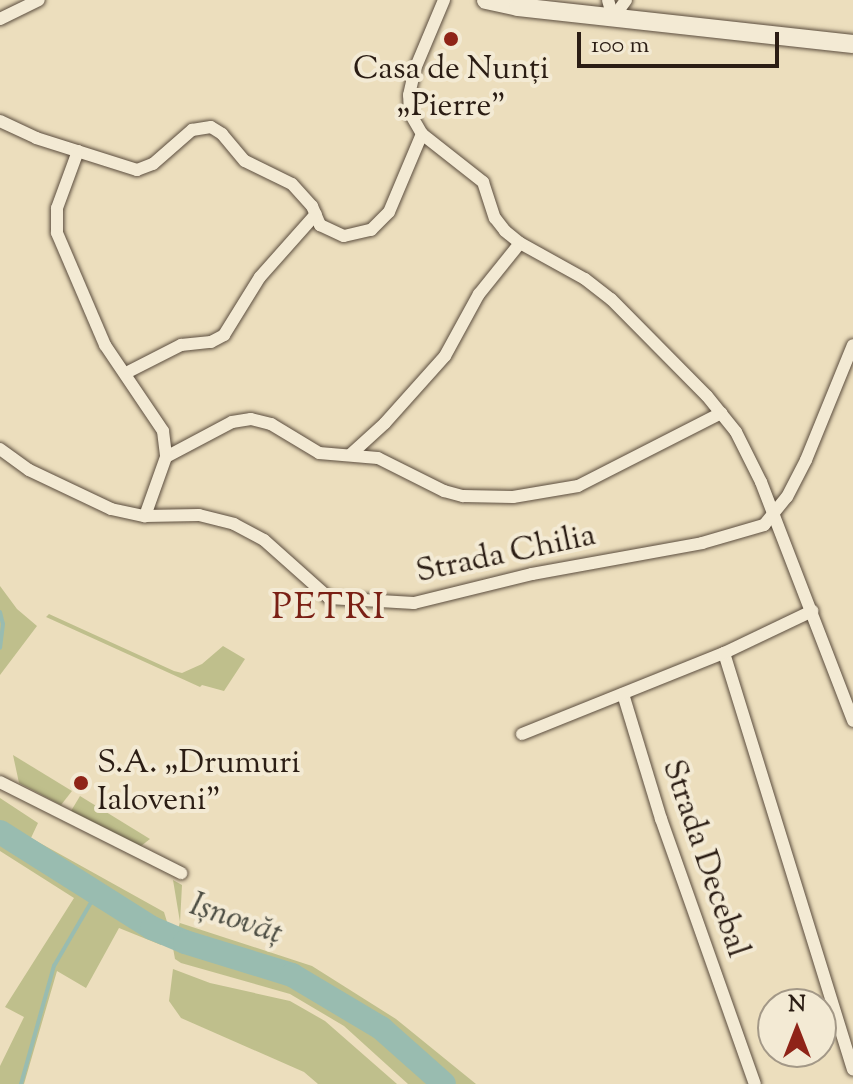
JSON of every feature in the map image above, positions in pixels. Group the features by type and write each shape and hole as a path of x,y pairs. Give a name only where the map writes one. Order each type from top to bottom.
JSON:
{"main road":[{"path":"486,0 611,9 853,44"}],"street":[{"path":"0,19 39,0"},
{"path":"444,0 415,69 409,95 410,113 422,134 478,176 487,190 495,218 520,243 585,279 611,299 721,413 749,456 853,721"},
{"path":"611,9 626,0"},
{"path":"0,121 36,138 131,169 143,169 153,164 192,130 211,127 222,134 245,161 292,184 316,214 320,225 335,235 371,230 389,212 422,134"},
{"path":"78,151 57,208 57,233 105,345 163,431 166,457 145,516"},
{"path":"126,373 181,345 211,342 224,335 260,277 316,214"},
{"path":"350,455 385,423 445,356 479,294 520,243"},
{"path":"773,517 829,410 853,345"},
{"path":"166,457 232,422 251,419 271,424 319,453 378,458 444,491 463,496 513,497 578,486 721,413"},
{"name":"Strada Chilia","path":"0,449 29,470 111,509 145,516 199,515 234,524 264,540 329,598 414,603 532,574 713,540 764,525 773,517"},
{"path":"522,734 724,653 812,611"},
{"path":"724,653 853,1069"},
{"name":"Strada Decebal","path":"623,694 661,819 755,1084"},
{"path":"0,782 181,873"}],"green space":[{"path":"0,586 17,609 37,626 0,675"},
{"path":"49,614 182,673 202,664 223,646 245,659 224,691 200,687 46,617"},
{"path":"13,755 72,791 61,805 19,783"},
{"path":"80,796 150,839 141,846 71,811"},
{"path":"0,798 38,823 31,838 164,912 168,925 161,945 119,928 86,988 57,971 24,1084 0,1084 0,1066 24,1017 5,1007 74,898 0,851"},
{"path":"173,880 182,885 180,923 312,966 396,1019 476,1084 408,1084 344,1026 290,994 175,959 173,948 180,922"},
{"path":"173,969 210,983 290,1001 325,1021 397,1084 318,1084 304,1072 181,1018 169,1001"}],"waterway":[{"path":"0,612 3,624 0,648"},
{"name":"Ișnovăț","path":"0,832 152,928 185,942 292,975 381,1028 444,1084"},
{"path":"21,1084 54,966 97,892"}],"place":[{"name":"Casa de Nunți „Pierre”","path":"451,39"},
{"name":"S.A. „Drumuri Ialoveni”","path":"81,783"}],"district":[{"name":"PETRI","path":"329,610"}]}
